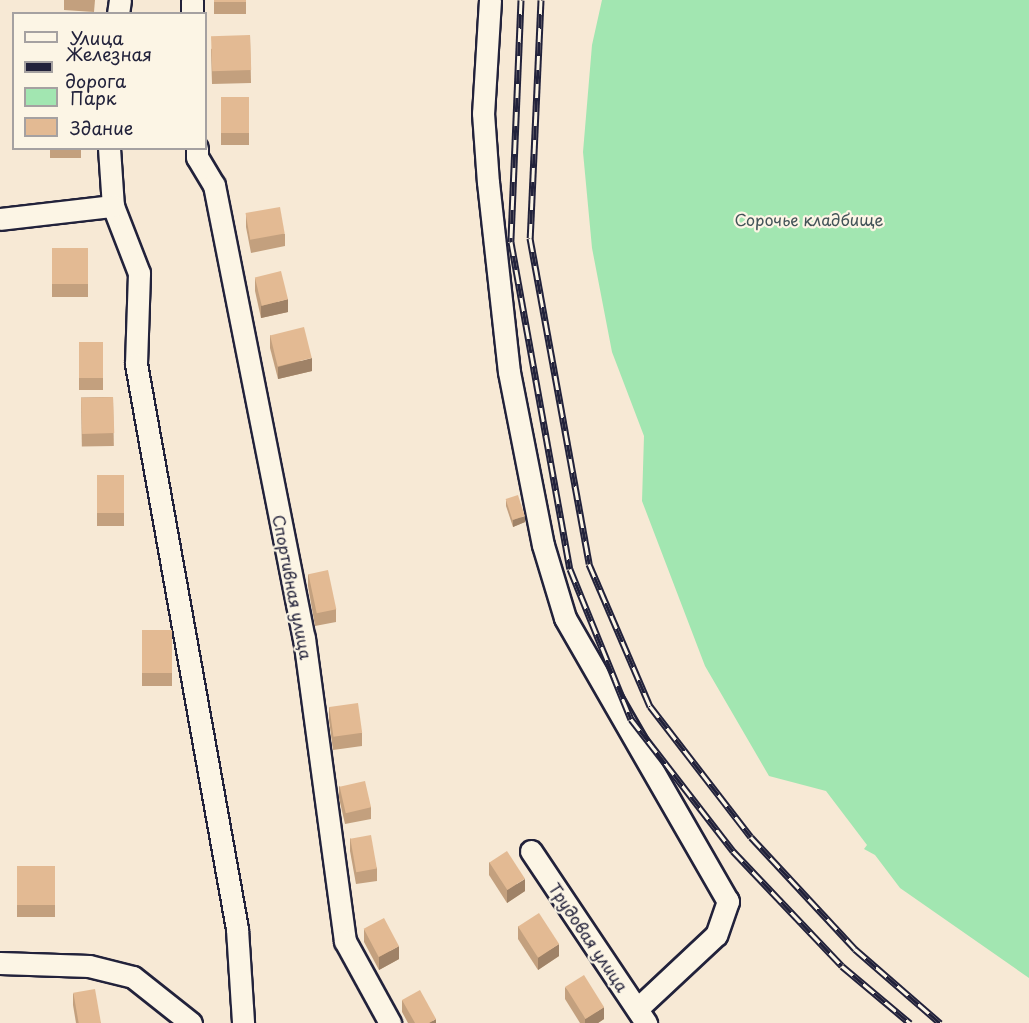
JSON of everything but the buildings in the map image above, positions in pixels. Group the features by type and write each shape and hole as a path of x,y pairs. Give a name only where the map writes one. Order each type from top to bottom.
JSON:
{"street":[{"path":"490,0 483,114 488,182 509,372 543,545 565,618 728,901 716,935 642,1016"},
{"path":"109,150 113,206 139,273 136,364 237,929 243,1023"},
{"name":"Спортивная улица","path":"197,150 197,157 214,184 304,638 345,941 390,1023"},
{"path":"0,219 113,206"},
{"name":"Трудовая улица","path":"531,851 642,1016"},
{"path":"0,963 89,966 133,977 191,1023"}],"green space":[{"name":"Сорочье кладбище","path":"602,0 1029,0 1029,978 900,888 875,855 864,849 867,845 826,791 769,776 705,666 642,501 644,436 612,352 592,248 583,152 592,45"}],"railway":[{"path":"521,0 511,242 570,569 631,719 733,851 842,966 910,1023"},
{"path":"541,0 530,238 589,564 650,706 751,837 855,949 940,1023"}]}
